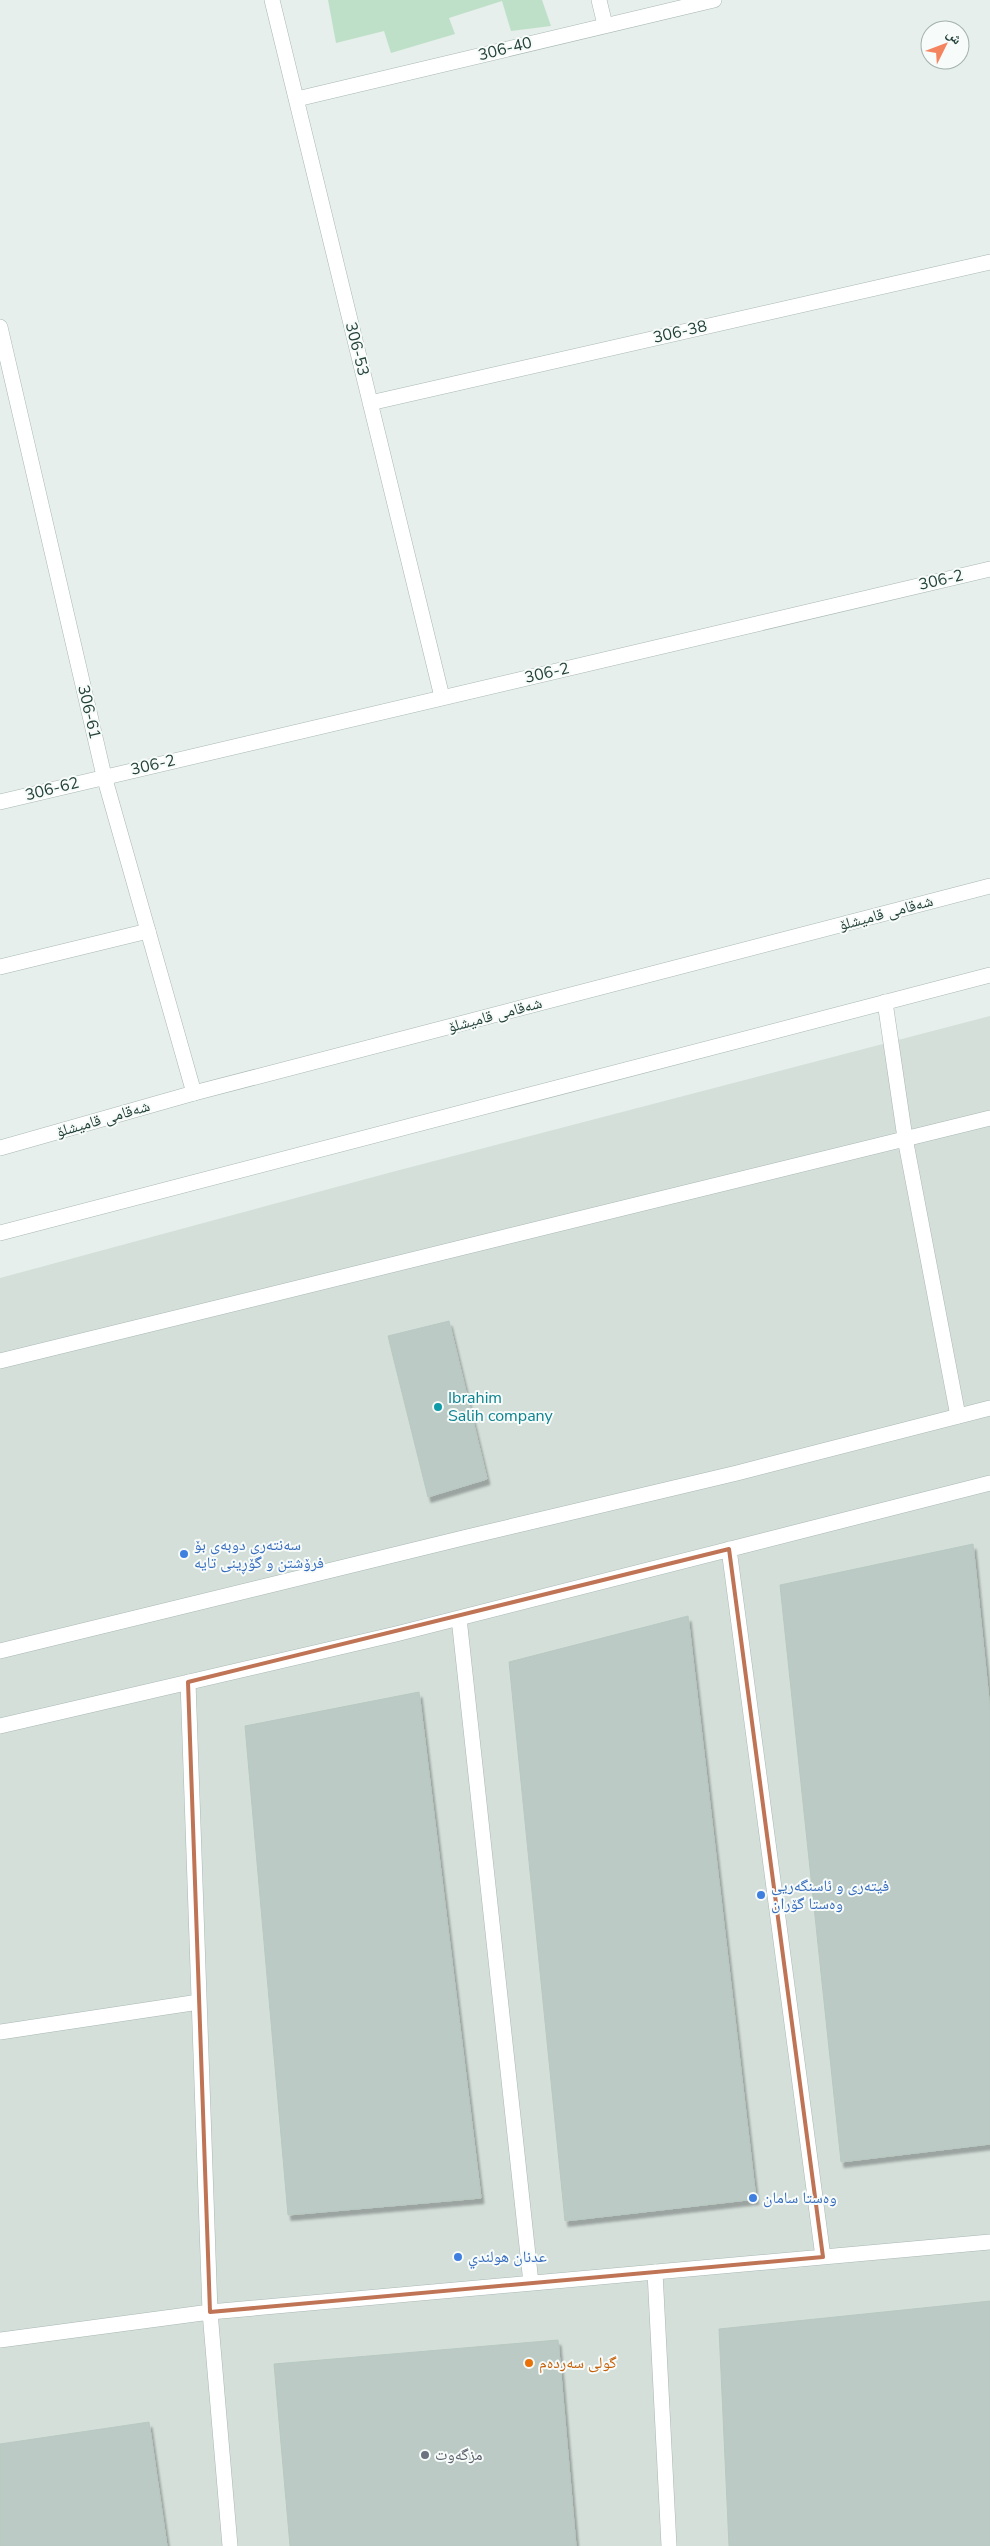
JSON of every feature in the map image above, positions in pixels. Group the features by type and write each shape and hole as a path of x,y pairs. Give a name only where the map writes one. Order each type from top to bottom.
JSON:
{"street":[{"name":"306-53","path":"272,0 442,697"},
{"path":"599,0 605,25"},
{"name":"306-40","path":"297,99 714,0"},
{"name":"306-38","path":"370,403 990,262"},
{"name":"306-61","path":"0,327 104,776 194,1094"},
{"name":"306-2","path":"104,776 990,569"},
{"name":"306-62","path":"0,802 104,776"},
{"name":"شەقامی قامیشلۆ","path":"0,1148 194,1094 990,886"},
{"path":"0,967 148,931"},
{"path":"0,1233 990,974"},
{"path":"885,1002 906,1138 958,1416"},
{"path":"0,1361 990,1118"},
{"path":"0,1651 737,1473 990,1408"},
{"path":"0,1726 459,1618 990,1483"},
{"path":"729,1549 823,2257"},
{"path":"459,1618 531,2283"},
{"path":"188,1682 210,2312 230,2546"},
{"path":"0,2032 199,2002"},
{"path":"0,2340 210,2312 990,2242"},
{"path":"655,2272 669,2546"}],"highlighted area":[{"path":"729,1549 823,2257 210,2312 188,1682"}],"shaded area":[{"path":"990,1016 990,2546 0,2546 0,1278 392,1172"}],"green space":[{"path":"328,0 542,0 551,26 511,31 502,1 449,18 455,34 391,53 384,31 336,43"}],"building":[{"name":"Ibrahim Salih company","path":"449,1321 487,1479 428,1497 388,1336"},
{"path":"973,1544 990,1710 990,2144 841,2162 780,1585"},
{"path":"688,1616 756,2199 565,2221 509,1662"},
{"path":"419,1692 481,2198 288,2215 245,1726"},
{"path":"990,2301 990,2546 729,2546 719,2329"},
{"name":"مزگه‌وت","path":"558,2340 576,2546 290,2546 274,2364"},
{"path":"149,2422 167,2546 0,2546 0,2444"}],"place":[{"name":"Ibrahim Salih company","path":"438,1407"},
{"name":"سەنتەری دوبەی بۆ فرۆشتن و گۆڕینی تایە","path":"184,1554"},
{"name":"فیتەری و ئاسنگەریی وەستا گۆران","path":"761,1895"},
{"name":"وەستا سامان","path":"753,2198"},
{"name":"عدنان هولندي","path":"458,2257"},
{"name":"گولی سەردەم","path":"529,2363"},
{"name":"مزگه‌وت","path":"425,2455"}]}
